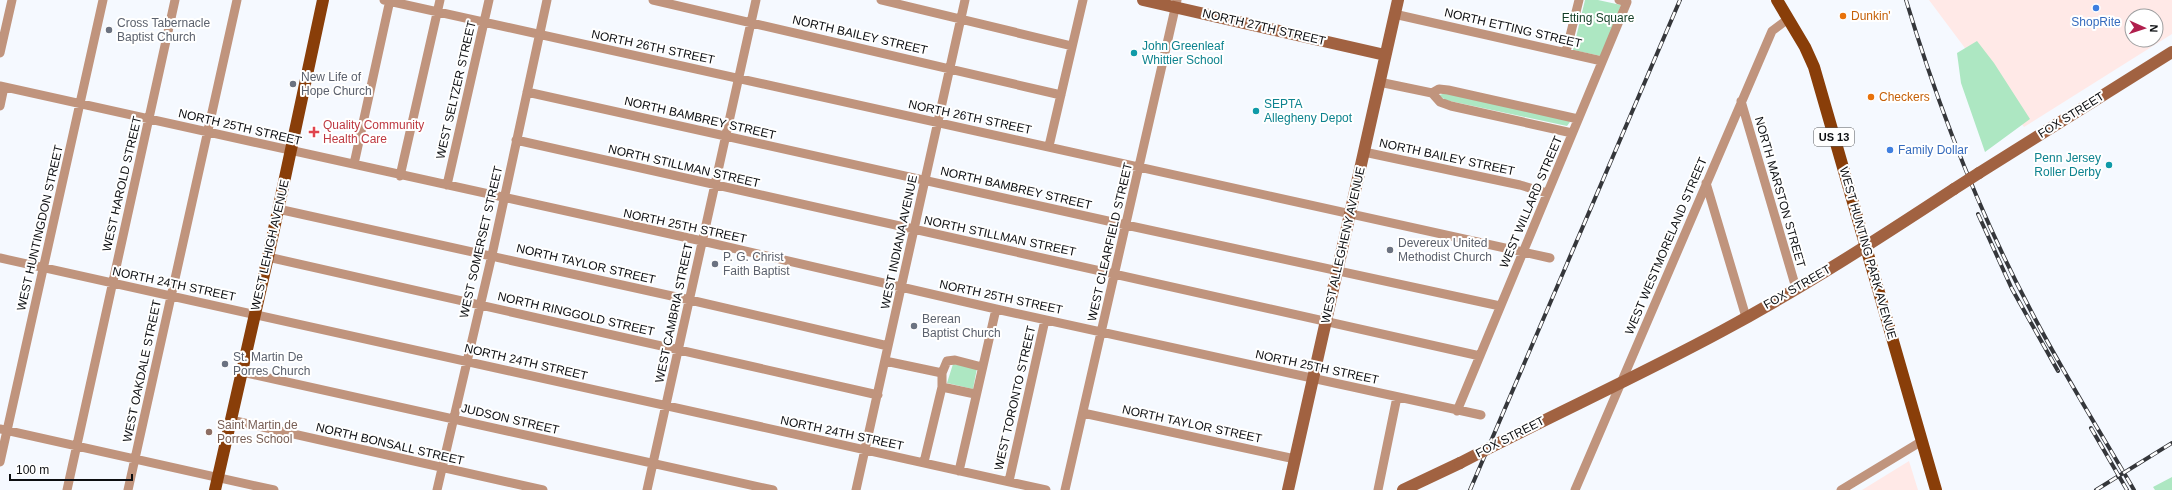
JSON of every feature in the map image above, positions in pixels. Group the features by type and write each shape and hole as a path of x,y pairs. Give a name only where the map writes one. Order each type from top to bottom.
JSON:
{"main road":[{"name":"WEST LEHIGH AVENUE","path":"215,490 268,257 323,0"},
{"name":"WEST HUNTING PARK AVENUE","path":"1776,0 1814,66 1936,490"}],"street":[{"path":"0,53 12,0"},
{"name":"WEST HUNTINGDON STREET","path":"0,462 3,430 43,267 103,0"},
{"name":"WEST HAROLD STREET","path":"67,490 176,0"},
{"name":"WEST OAKDALE STREET","path":"128,490 237,0"},
{"path":"354,164 388,0"},
{"name":"NORTH 26TH STREET","path":"388,0 1049,146 1350,215 1550,258"},
{"path":"400,176 440,0"},
{"name":"WEST SELTZER STREET","path":"447,185 488,0"},
{"name":"WEST SOMERSET STREET","path":"437,490 479,305 492,255 547,0"},
{"name":"NORTH BAILEY STREET","path":"653,0 1061,95"},
{"name":"WEST CAMBRIA STREET","path":"647,490 756,0"},
{"path":"882,0 1072,46"},
{"name":"WEST INDIANA AVENUE","path":"856,490 965,0"},
{"path":"1049,146 1083,0"},
{"name":"NORTH 27TH STREET","path":"1142,0 1176,3 1385,55"},
{"name":"WEST ALLEGHENY AVENUE","path":"1288,490 1397,0"},
{"path":"1566,52 1579,0"},
{"name":"WEST WILLARD STREET","path":"1457,411 1602,60 1623,1"},
{"name":"WEST CLEARFIELD STREET","path":"1065,490 1140,168 1176,3"},
{"name":"NORTH ETTING STREET","path":"1394,14 1602,60"},
{"name":"WEST WESTMORELAND STREET","path":"1575,490 1772,30 1788,19"},
{"name":"FOX STREET","path":"1404,490 1746,317 1866,246 2172,52"},
{"path":"1379,82 1432,93 1440,102 1451,106 1572,133"},
{"path":"0,106 2,87"},
{"name":"NORTH 25TH STREET","path":"2,87 354,164 400,176 447,185 1045,320 1102,331 1457,411 1481,415"},
{"path":"1432,93 1439,89 1448,90 1578,119"},
{"name":"NORTH BAMBREY STREET","path":"527,92 1126,225 1500,306"},
{"name":"NORTH MARSTON STREET","path":"1742,101 1796,288"},
{"name":"NORTH STILLMAN STREET","path":"516,140 715,186 1115,273 1480,356"},
{"name":"NORTH BAILEY STREET","path":"1364,152 1505,182 1547,193"},
{"path":"1706,183 1746,317"},
{"name":"NORTH TAYLOR STREET","path":"278,209 492,255 888,346"},
{"name":"NORTH RINGGOLD STREET","path":"268,257 878,395"},
{"name":"NORTH 24TH STREET","path":"0,258 1046,490"},
{"path":"959,471 975,394 996,309"},
{"name":"WEST TORONTO STREET","path":"1009,481 1045,320"},
{"path":"924,462 942,387 942,373 947,361 955,360 982,367"},
{"path":"885,361 942,373"},
{"name":"JUDSON STREET","path":"242,372 773,490"},
{"path":"942,387 975,394"},
{"path":"1378,490 1397,397"},
{"name":"NORTH TAYLOR STREET","path":"1083,412 1295,459"},
{"name":"NORTH BONSALL STREET","path":"231,420 543,490"},
{"path":"3,430 274,490"},
{"path":"1841,490 1922,441"}],"shaded area":[{"path":"1929,0 2172,0 2172,34 2164,39 2164,8 2124,8 2124,48 2150,48 2024,127"},
{"path":"1909,461 1918,490 1862,490"}],"green space":[{"name":"Etting Square","path":"1585,0 1598,0 1621,5 1601,56 1573,50"},
{"path":"1977,41 1994,63 2030,119 1985,152 1961,83 1957,53"},
{"path":"1446,93 1567,119 1570,122 1567,126 1445,100 1439,95"},
{"path":"953,364 977,368 973,389 947,383"},
{"path":"2172,477 2172,490 2155,490 2153,487"}],"railway":[{"path":"1470,490 1680,0"},
{"path":"1906,0 1918,40 1960,157 1993,234 2042,332 2134,490"},
{"path":"1978,214 2012,289 2058,371"},
{"path":"2091,428 2127,490"},
{"path":"2096,490 2172,443"}],"place":[{"name":"ShopRite","path":"2096,8"},
{"name":"Dunkin'","path":"1843,16"},
{"name":"Cross Tabernacle Baptist Church","path":"109,30"},
{"name":"John Greenleaf Whittier School","path":"1134,53"},
{"name":"New Life of Hope Church","path":"293,84"},
{"name":"Checkers","path":"1871,97"},
{"name":"SEPTA Allegheny Depot","path":"1256,111"},
{"name":"Quality Community Health Care","path":"314,132"},
{"name":"Family Dollar","path":"1890,150"},
{"name":"Penn Jersey Roller Derby","path":"2109,165"},
{"name":"Devereux United Methodist Church","path":"1390,250"},
{"name":"P. G. Christ Faith Baptist","path":"715,264"},
{"name":"Berean Baptist Church","path":"914,326"},
{"name":"St. Martin De Porres Church","path":"225,364"},
{"name":"Saint Martin de Porres School","path":"209,432"}]}
